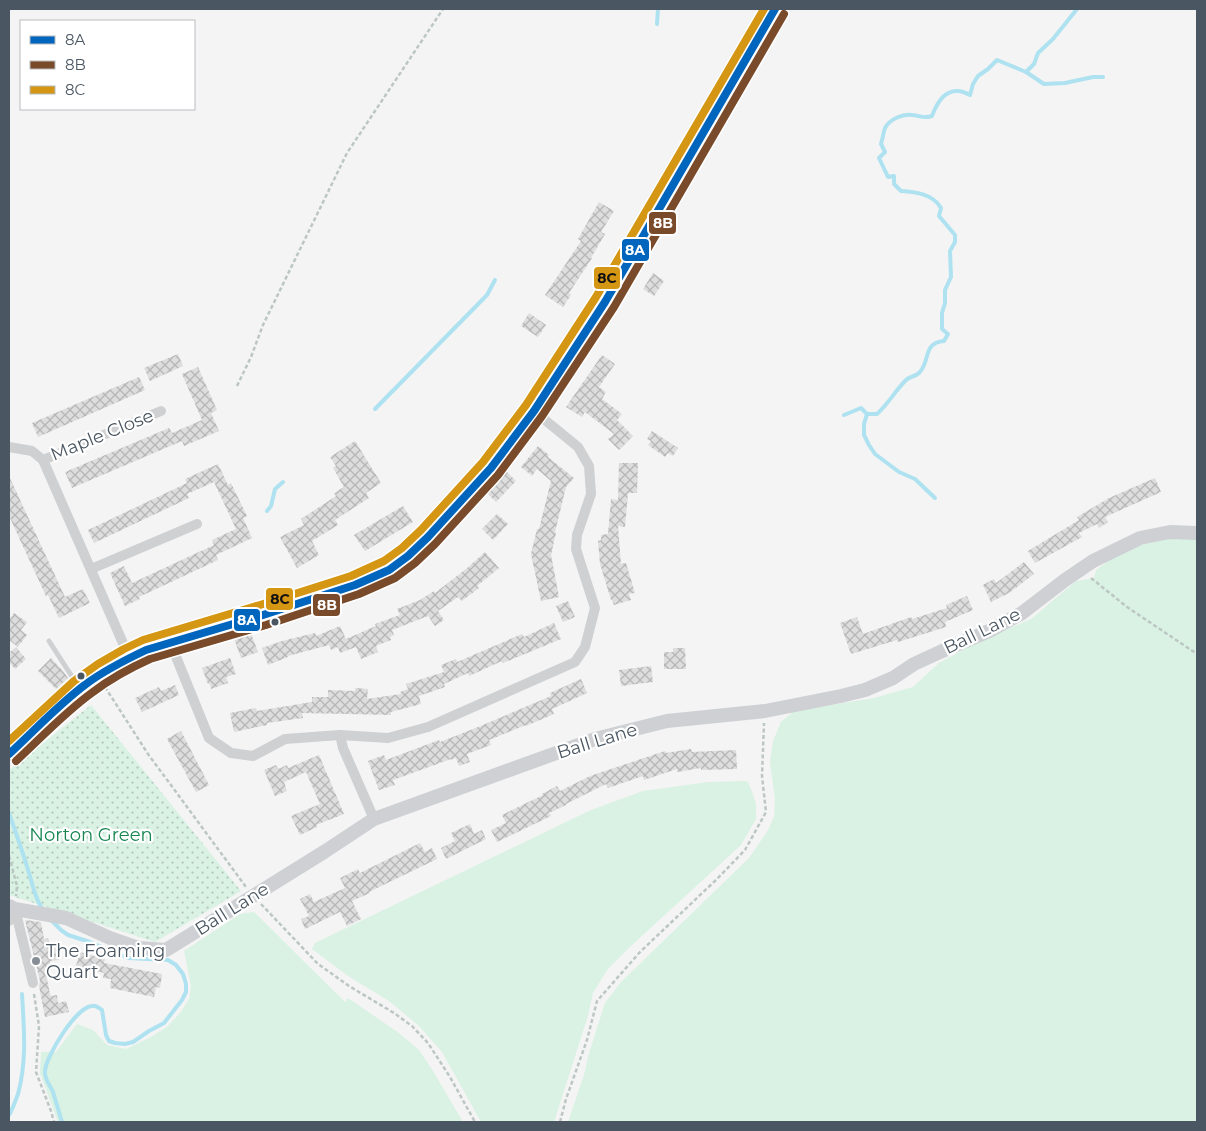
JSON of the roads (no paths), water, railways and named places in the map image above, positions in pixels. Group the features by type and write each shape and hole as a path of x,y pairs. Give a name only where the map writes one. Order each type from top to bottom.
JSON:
{"street":[{"path":"9,754 80,689 129,657 170,642 263,615 355,585 389,570 408,556 428,537 491,468 534,411 605,302 775,9"},
{"name":"Maple Close","path":"43,460 161,411"},
{"path":"170,642 209,738 231,753 253,756 285,739 340,735 388,738 428,727 575,662 585,647 595,608 576,549 577,535 591,494 589,466 578,447 534,411"},
{"path":"9,447 32,451 43,460 129,657"},
{"path":"91,569 197,524"},
{"name":"Ball Lane","path":"11,911 30,911 66,918 110,938 139,948 166,950 374,819 595,739 667,721 765,710 865,690 894,678 914,664 989,631 1022,613 1093,561 1140,538 1170,532 1197,533"},
{"path":"340,735 343,748 374,819"},
{"path":"11,911 33,982"}],"lane":[{"path":"49,641 80,689"}],"waterway":[{"path":"657,24 658,9"},
{"path":"1026,72 1034,64 1038,53 1053,39 1077,9"},
{"path":"844,415 861,408 867,414 877,414 906,380 919,373 923,368 932,345 944,341 948,334 942,329 942,313 945,303 945,290 951,277 950,251 955,242 955,235 939,216 941,208 938,203 918,193 901,191 894,184 894,176 888,177 879,158 885,152 881,144 887,125 904,115 932,116 941,99 953,91 961,91 970,95 973,84 978,76 997,60 1026,72 1044,84 1103,77"},
{"path":"375,409 487,295 495,280"},
{"path":"867,414 864,424 864,435 875,454 899,472 915,479 935,498"},
{"path":"267,511 271,506 275,489 283,482"},
{"path":"9,813 36,897 43,910"},
{"path":"52,921 68,935 128,958 168,960 176,965 183,974 186,984 186,992 182,1000 164,1023 133,1042 125,1044 109,1041 106,1035 102,1010 97,1007 85,1008 78,1014 56,1044 45,1071 45,1077 53,1092 62,1122"},
{"path":"9,1115 18,1094 23,1069 22,994"}],"place":[{"name":"The Foaming Quart","path":"36,961"}],"park label":[{"name":"Norton Green","path":"91,835"}]}
